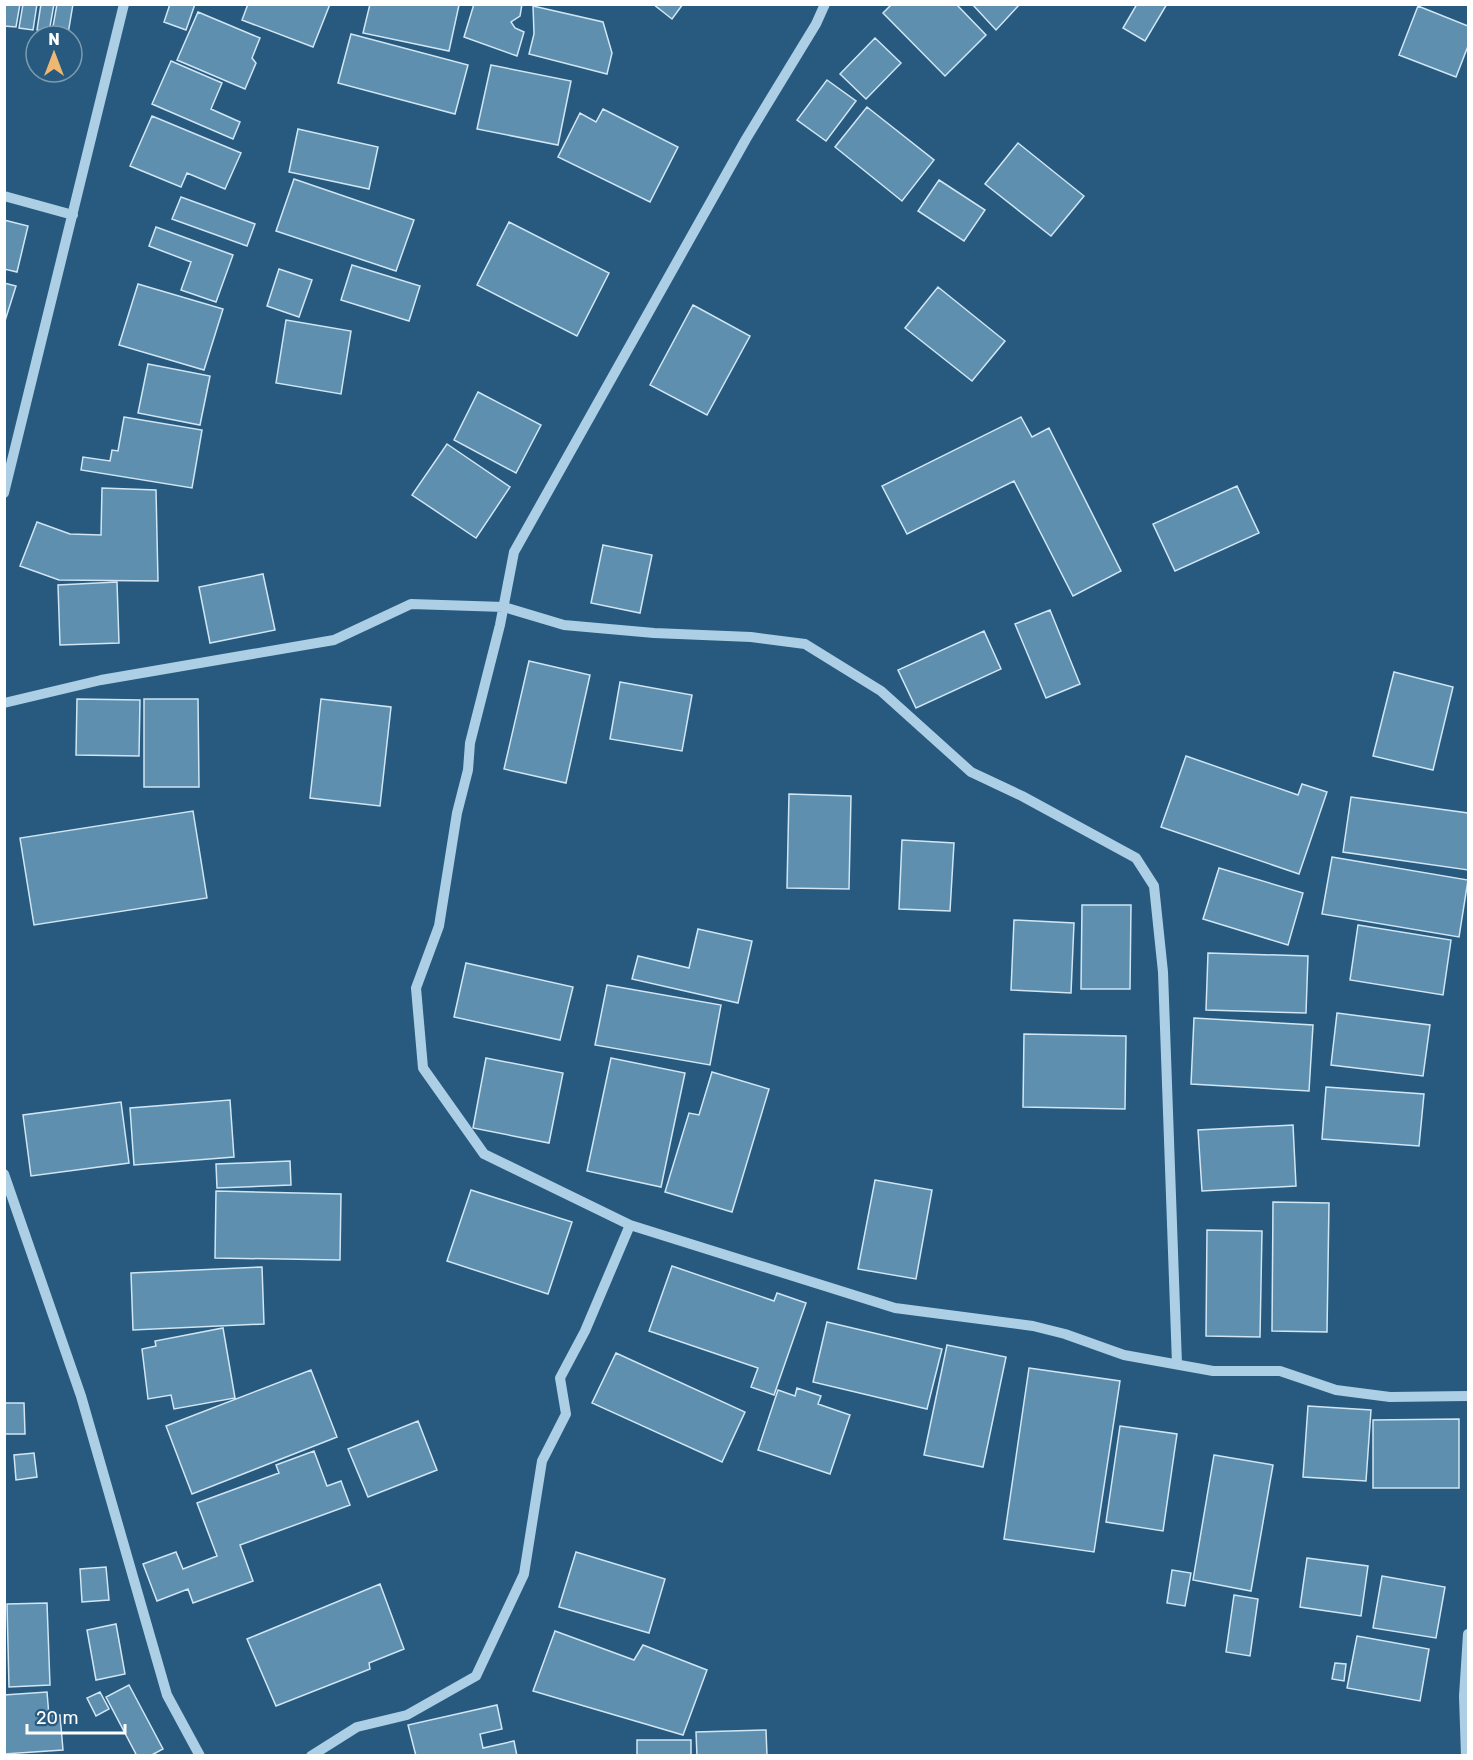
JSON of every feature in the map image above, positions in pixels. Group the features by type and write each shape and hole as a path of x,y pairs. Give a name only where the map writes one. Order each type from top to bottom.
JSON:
{"street":[{"path":"4,493 124,4"},
{"path":"825,4 816,24 746,139 685,246 514,552 504,607 470,743 468,770 457,813 439,926 416,988 423,1068 484,1154 630,1225 895,1308 1033,1326 1065,1334 1124,1355 1213,1371 1280,1371 1336,1390 1390,1397 1468,1396"},
{"path":"4,196 73,215"},
{"path":"4,703 101,680 334,640 411,604 504,607 564,625 654,633 751,637 806,644 881,691 971,772 1022,795 1136,858 1154,886 1163,972 1177,1364"},
{"path":"4,1174 81,1396 167,1695 200,1755"},
{"path":"311,1755 357,1727 407,1715 476,1676 524,1574 542,1461 566,1414 560,1378 585,1331 630,1225"},
{"path":"1466,1755 1464,1696 1468,1634"}],"building":[{"path":"4,4 20,4 16,27 4,26"},
{"path":"23,4 37,4 34,24 24,24 24,29 19,28"},
{"path":"41,4 54,4 50,24 38,24"},
{"path":"57,4 73,4 70,24 53,24"},
{"path":"170,4 195,4 186,30 164,22"},
{"path":"248,4 330,4 313,47 242,20"},
{"path":"370,4 459,5 449,51 363,33"},
{"path":"474,4 522,4 520,16 511,22 515,28 524,32 517,56 464,37"},
{"path":"653,4 683,4 672,19"},
{"path":"892,4 956,4 986,35 945,76 883,13"},
{"path":"972,4 1020,4 996,30"},
{"path":"1137,4 1167,4 1145,41 1123,28"},
{"path":"533,6 603,22 612,53 607,74 529,54 534,34"},
{"path":"1418,6 1468,26 1468,46 1456,77 1399,55"},
{"path":"198,12 260,38 252,58 256,63 245,89 177,60"},
{"path":"351,34 468,65 455,114 338,83"},
{"path":"875,38 901,63 866,99 840,74"},
{"path":"171,61 222,83 211,109 240,122 233,139 152,104"},
{"path":"491,65 571,81 558,145 477,129"},
{"path":"827,80 856,101 826,141 797,120"},
{"path":"867,107 934,160 902,201 835,147"},
{"path":"603,109 678,147 650,202 558,157 580,113 596,122"},
{"path":"152,116 241,153 225,189 187,173 181,187 130,166"},
{"path":"298,129 378,147 369,189 289,172"},
{"path":"1018,143 1084,196 1051,236 985,184"},
{"path":"294,179 414,220 396,271 276,231"},
{"path":"939,180 985,210 964,241 918,211"},
{"path":"181,197 255,224 247,246 172,219"},
{"path":"4,220 28,226 17,272 4,269"},
{"path":"509,222 609,273 577,336 477,285"},
{"path":"156,227 233,255 216,302 181,290 191,262 149,246"},
{"path":"352,265 420,286 409,321 341,300"},
{"path":"279,269 312,280 299,317 267,306"},
{"path":"4,283 16,286 4,324"},
{"path":"138,284 223,309 204,370 119,345"},
{"path":"938,287 1005,341 972,381 905,328"},
{"path":"693,305 750,336 707,415 650,385"},
{"path":"286,320 351,331 341,394 276,383"},
{"path":"148,364 210,376 200,425 138,413"},
{"path":"478,392 541,425 516,473 454,440"},
{"path":"124,417 202,430 192,488 81,470 83,457 110,461 112,450 118,451"},
{"path":"1021,417 1032,437 1049,428 1121,571 1073,596 1014,481 907,534 882,486"},
{"path":"447,444 510,487 476,538 412,495"},
{"path":"1237,486 1259,533 1175,571 1153,524"},
{"path":"102,488 156,490 158,581 59,580 20,566 37,522 70,534 101,535"},
{"path":"603,545 652,555 640,613 591,603"},
{"path":"263,574 275,630 210,643 199,587"},
{"path":"117,582 119,643 60,645 58,585"},
{"path":"1050,610 1080,684 1046,698 1015,624"},
{"path":"984,631 1001,669 916,708 898,670"},
{"path":"529,661 590,675 566,783 504,769"},
{"path":"1394,672 1453,687 1433,770 1373,756"},
{"path":"620,682 692,695 682,751 610,739"},
{"path":"77,699 140,700 139,756 76,755"},
{"path":"144,699 198,699 199,787 144,787"},
{"path":"321,699 391,707 380,806 310,798"},
{"path":"1186,756 1298,795 1302,784 1327,792 1299,874 1161,827"},
{"path":"789,794 851,796 849,889 787,888"},
{"path":"1351,797 1468,813 1468,870 1343,852"},
{"path":"193,811 207,898 34,925 20,838"},
{"path":"902,840 954,843 950,911 899,909"},
{"path":"1332,857 1468,880 1459,937 1322,914"},
{"path":"1219,868 1303,893 1288,945 1203,919"},
{"path":"1082,905 1131,905 1130,989 1081,989"},
{"path":"1014,920 1074,923 1071,993 1011,990"},
{"path":"1358,925 1451,940 1443,995 1350,980"},
{"path":"698,929 752,941 738,1003 632,979 638,956 689,968"},
{"path":"1208,953 1308,956 1306,1013 1206,1010"},
{"path":"466,963 573,987 560,1040 454,1017"},
{"path":"607,985 721,1005 710,1065 595,1045"},
{"path":"1337,1013 1430,1025 1423,1076 1331,1065"},
{"path":"1194,1018 1313,1025 1309,1091 1191,1084"},
{"path":"1024,1034 1126,1036 1125,1109 1023,1107"},
{"path":"486,1058 563,1073 549,1143 473,1128"},
{"path":"611,1058 685,1073 661,1187 587,1171"},
{"path":"712,1072 769,1089 732,1212 665,1192 689,1113 699,1115"},
{"path":"1326,1087 1424,1094 1419,1146 1322,1139"},
{"path":"230,1100 234,1157 134,1165 130,1108"},
{"path":"121,1102 129,1163 31,1176 23,1115"},
{"path":"1293,1125 1296,1186 1202,1191 1198,1130"},
{"path":"290,1161 291,1185 217,1188 216,1164"},
{"path":"875,1180 932,1190 916,1279 858,1269"},
{"path":"471,1190 572,1222 548,1294 447,1261"},
{"path":"216,1191 341,1194 340,1260 215,1258"},
{"path":"1273,1202 1329,1203 1327,1332 1272,1331"},
{"path":"1207,1230 1262,1231 1260,1337 1206,1336"},
{"path":"672,1266 774,1301 777,1293 806,1303 774,1395 751,1387 758,1368 649,1331"},
{"path":"262,1267 264,1324 133,1330 131,1273"},
{"path":"827,1322 942,1349 927,1409 813,1382"},
{"path":"223,1328 235,1398 174,1409 171,1395 148,1399 142,1349 156,1346 155,1341"},
{"path":"947,1345 1006,1357 983,1467 924,1455"},
{"path":"616,1353 745,1412 722,1462 592,1403"},
{"path":"1029,1368 1120,1381 1094,1552 1004,1539"},
{"path":"311,1370 337,1437 192,1494 166,1426"},
{"path":"797,1388 821,1396 818,1404 850,1415 830,1474 758,1450 778,1390 795,1396"},
{"path":"4,1403 24,1403 25,1434 4,1434"},
{"path":"1308,1406 1371,1410 1366,1481 1303,1477"},
{"path":"1459,1419 1459,1488 1373,1488 1373,1420"},
{"path":"418,1421 437,1470 368,1497 348,1449"},
{"path":"1120,1426 1177,1434 1163,1531 1106,1522"},
{"path":"314,1451 327,1486 341,1481 350,1505 240,1545 253,1581 193,1603 188,1589 157,1601 143,1564 176,1552 183,1569 217,1556 197,1503 279,1473 276,1465"},
{"path":"34,1453 37,1477 16,1480 14,1455"},
{"path":"1214,1455 1273,1465 1251,1591 1193,1580"},
{"path":"576,1552 665,1579 649,1633 559,1607"},
{"path":"1307,1558 1368,1566 1361,1616 1300,1607"},
{"path":"106,1567 109,1600 82,1602 80,1569"},
{"path":"1172,1570 1191,1573 1185,1606 1167,1603"},
{"path":"1382,1576 1445,1587 1436,1638 1373,1628"},
{"path":"380,1584 404,1649 369,1663 370,1669 276,1706 247,1639"},
{"path":"1234,1595 1258,1599 1250,1656 1226,1652"},
{"path":"47,1603 50,1685 9,1687 7,1604"},
{"path":"116,1624 125,1674 96,1680 87,1630"},
{"path":"555,1631 634,1660 643,1645 707,1670 683,1735 533,1691"},
{"path":"1357,1636 1429,1649 1420,1701 1347,1688"},
{"path":"1335,1663 1346,1664 1344,1681 1332,1679"},
{"path":"129,1685 163,1749 150,1756 137,1756 106,1697"},
{"path":"47,1692 49,1716 60,1715 63,1750 4,1754 4,1695"},
{"path":"100,1692 109,1709 96,1716 87,1698"},
{"path":"497,1705 502,1729 480,1734 483,1748 514,1741 517,1756 416,1756 408,1725"},
{"path":"766,1730 767,1756 697,1756 696,1732"},
{"path":"637,1740 691,1740 691,1756 637,1756"}]}
